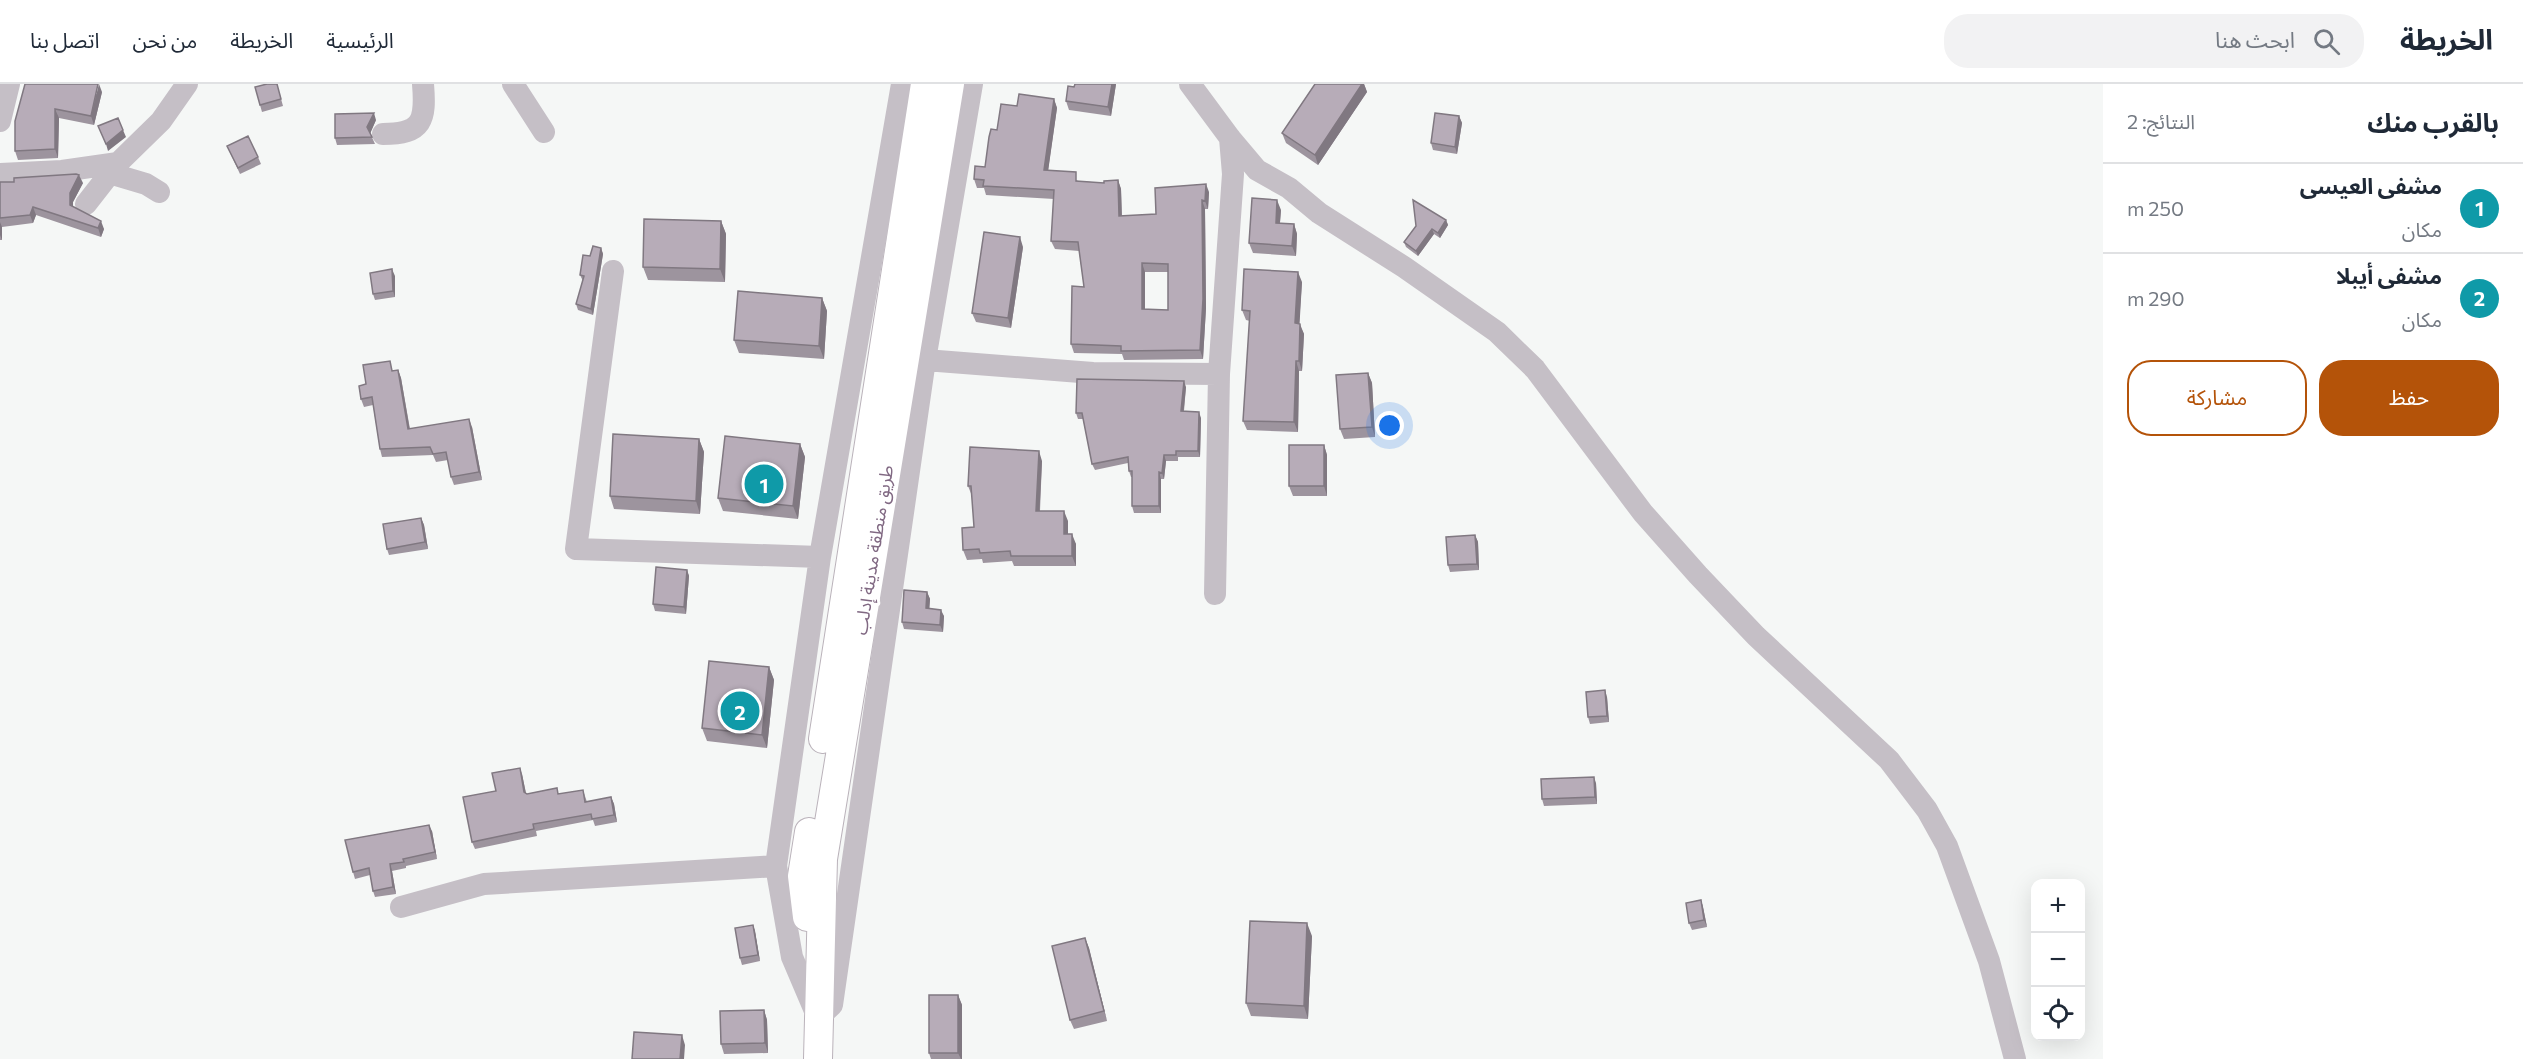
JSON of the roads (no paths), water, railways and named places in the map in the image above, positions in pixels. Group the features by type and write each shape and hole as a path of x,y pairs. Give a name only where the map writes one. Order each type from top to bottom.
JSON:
{"main road":[{"name":"طريق منطقة مدينة إدلب","path":"818,1018 802,876 925,84"},
{"name":"طريق منطقة مدينة إدلب","path":"818,1059 823,859 950,84"}],"street":[{"path":"0,121 9,84"},
{"path":"87,204 113,168 161,121 187,84"},
{"path":"383,134 411,131 419,124 425,112 423,84"},
{"path":"513,84 544,132"},
{"path":"902,84 820,557 776,866 792,957 818,1018 832,1005 925,360 972,84"},
{"path":"1190,84 1257,170 1289,188 1319,213 1404,267 1504,340 1535,369 1643,513 1698,575 1756,636 1889,760 1927,810 1947,846 1989,961 2015,1059"},
{"path":"1215,594 1219,374 1233,174 1230,138"},
{"path":"0,174 113,168 159,192"},
{"path":"613,271 576,549 820,557"},
{"path":"925,360 1093,373 1219,374"},
{"path":"401,907 484,884 776,866"}],"place":[{"name":"مشفى العيسى","path":"764,484"},
{"name":"مشفى أيبلا","path":"740,711"}]}
